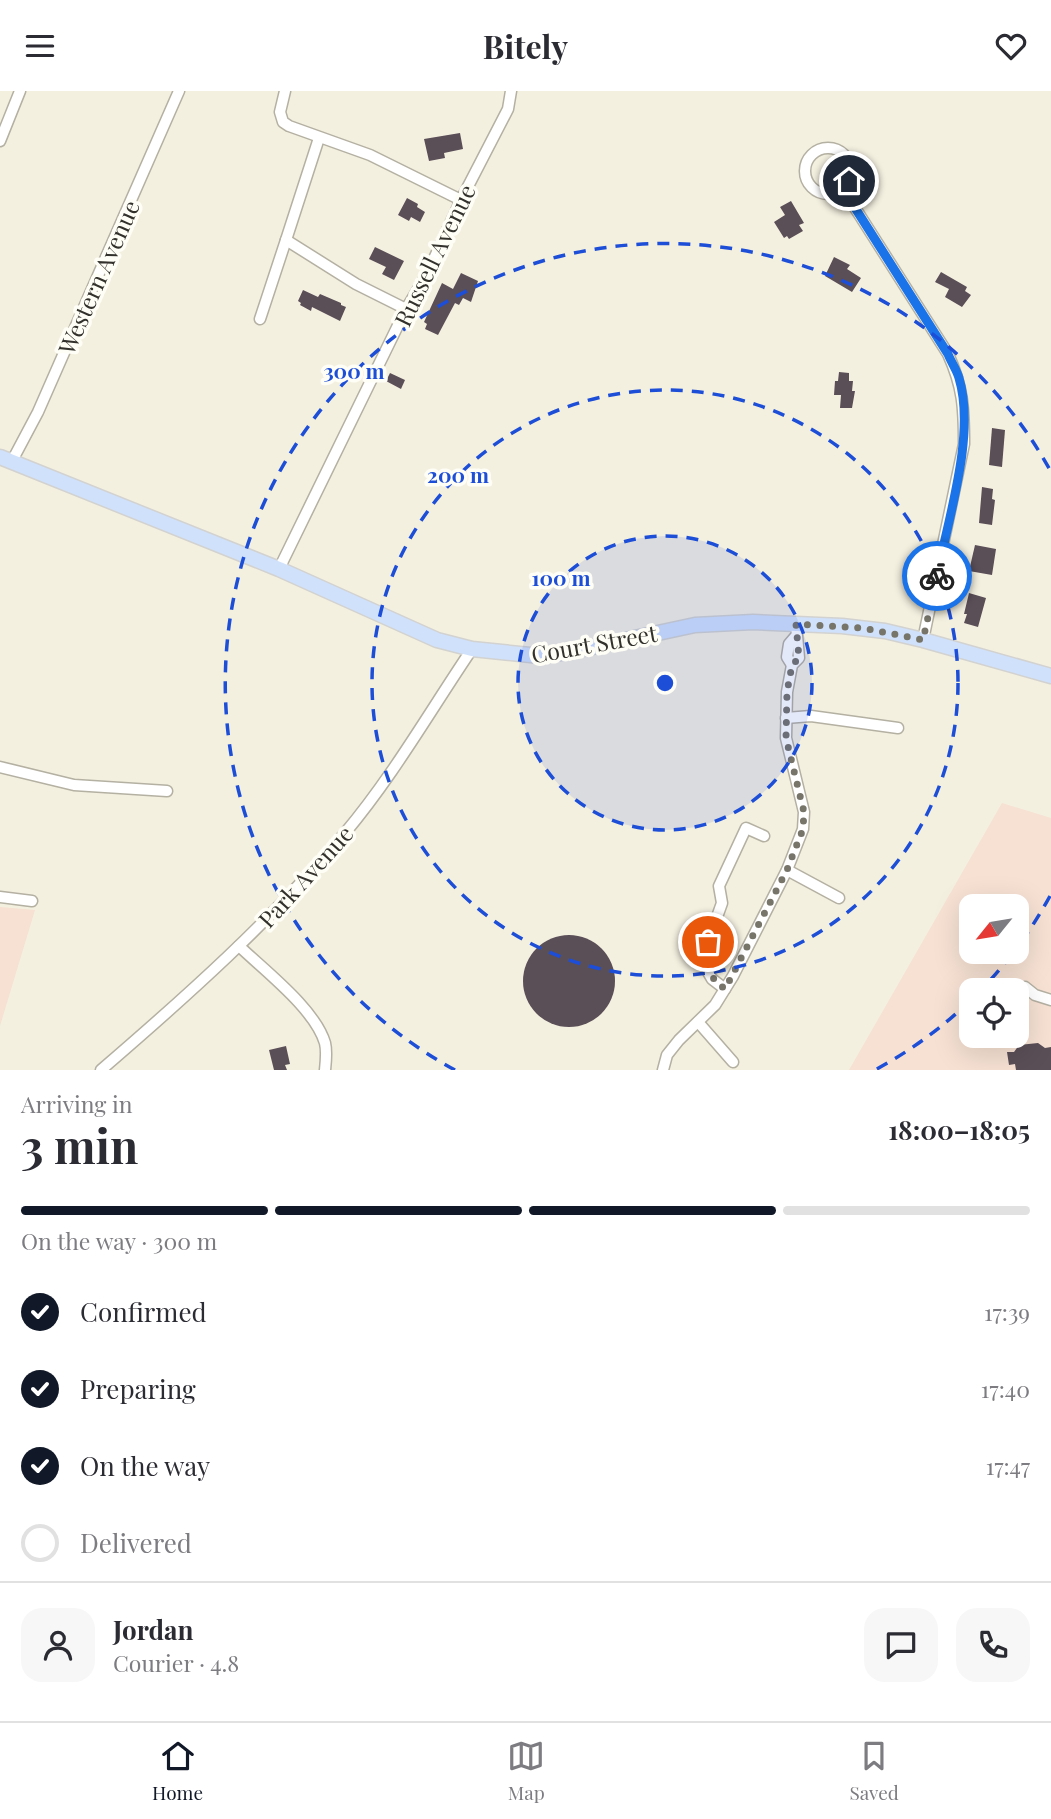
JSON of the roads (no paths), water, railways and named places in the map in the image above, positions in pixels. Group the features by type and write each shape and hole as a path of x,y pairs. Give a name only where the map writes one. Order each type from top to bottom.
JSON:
{"main road":[{"name":"Court Street","path":"6,459 279,569 437,640 472,649 540,656 695,625 753,622 796,631 863,628 923,640 1051,676"}],"street":[{"path":"0,141 20,91"},
{"name":"Western Avenue","path":"6,459 38,412 180,91"},
{"path":"285,91 280,112 282,122 298,131 370,155 461,200"},
{"name":"Russell Avenue","path":"279,569 406,309 427,274 508,109 511,91"},
{"path":"260,319 319,138"},
{"path":"827,148 837,149 845,155 851,172 843,189 824,194 809,183 806,165 810,156 827,148"},
{"path":"843,189 948,354 959,378 964,411 964,444 923,640"},
{"path":"286,240 356,283 406,309"},
{"path":"663,1070 667,1055 715,1005 725,989 787,870 803,829 804,812 786,738 787,692 792,665 799,658 796,631"},
{"name":"Park Avenue","path":"101,1070 177,1004 274,912 346,832 380,789 472,649"},
{"path":"786,718 811,716 898,728"},
{"path":"0,767 74,785 167,791"},
{"path":"725,989 712,979 708,972 708,942 722,903 719,885 746,828 764,836"},
{"path":"787,870 839,898"},
{"path":"0,897 32,901"},
{"path":"239,946 310,1015 321,1031 326,1047 325,1070"},
{"path":"1029,990 1051,1000"},
{"path":"698,1022 733,1062"}]}
